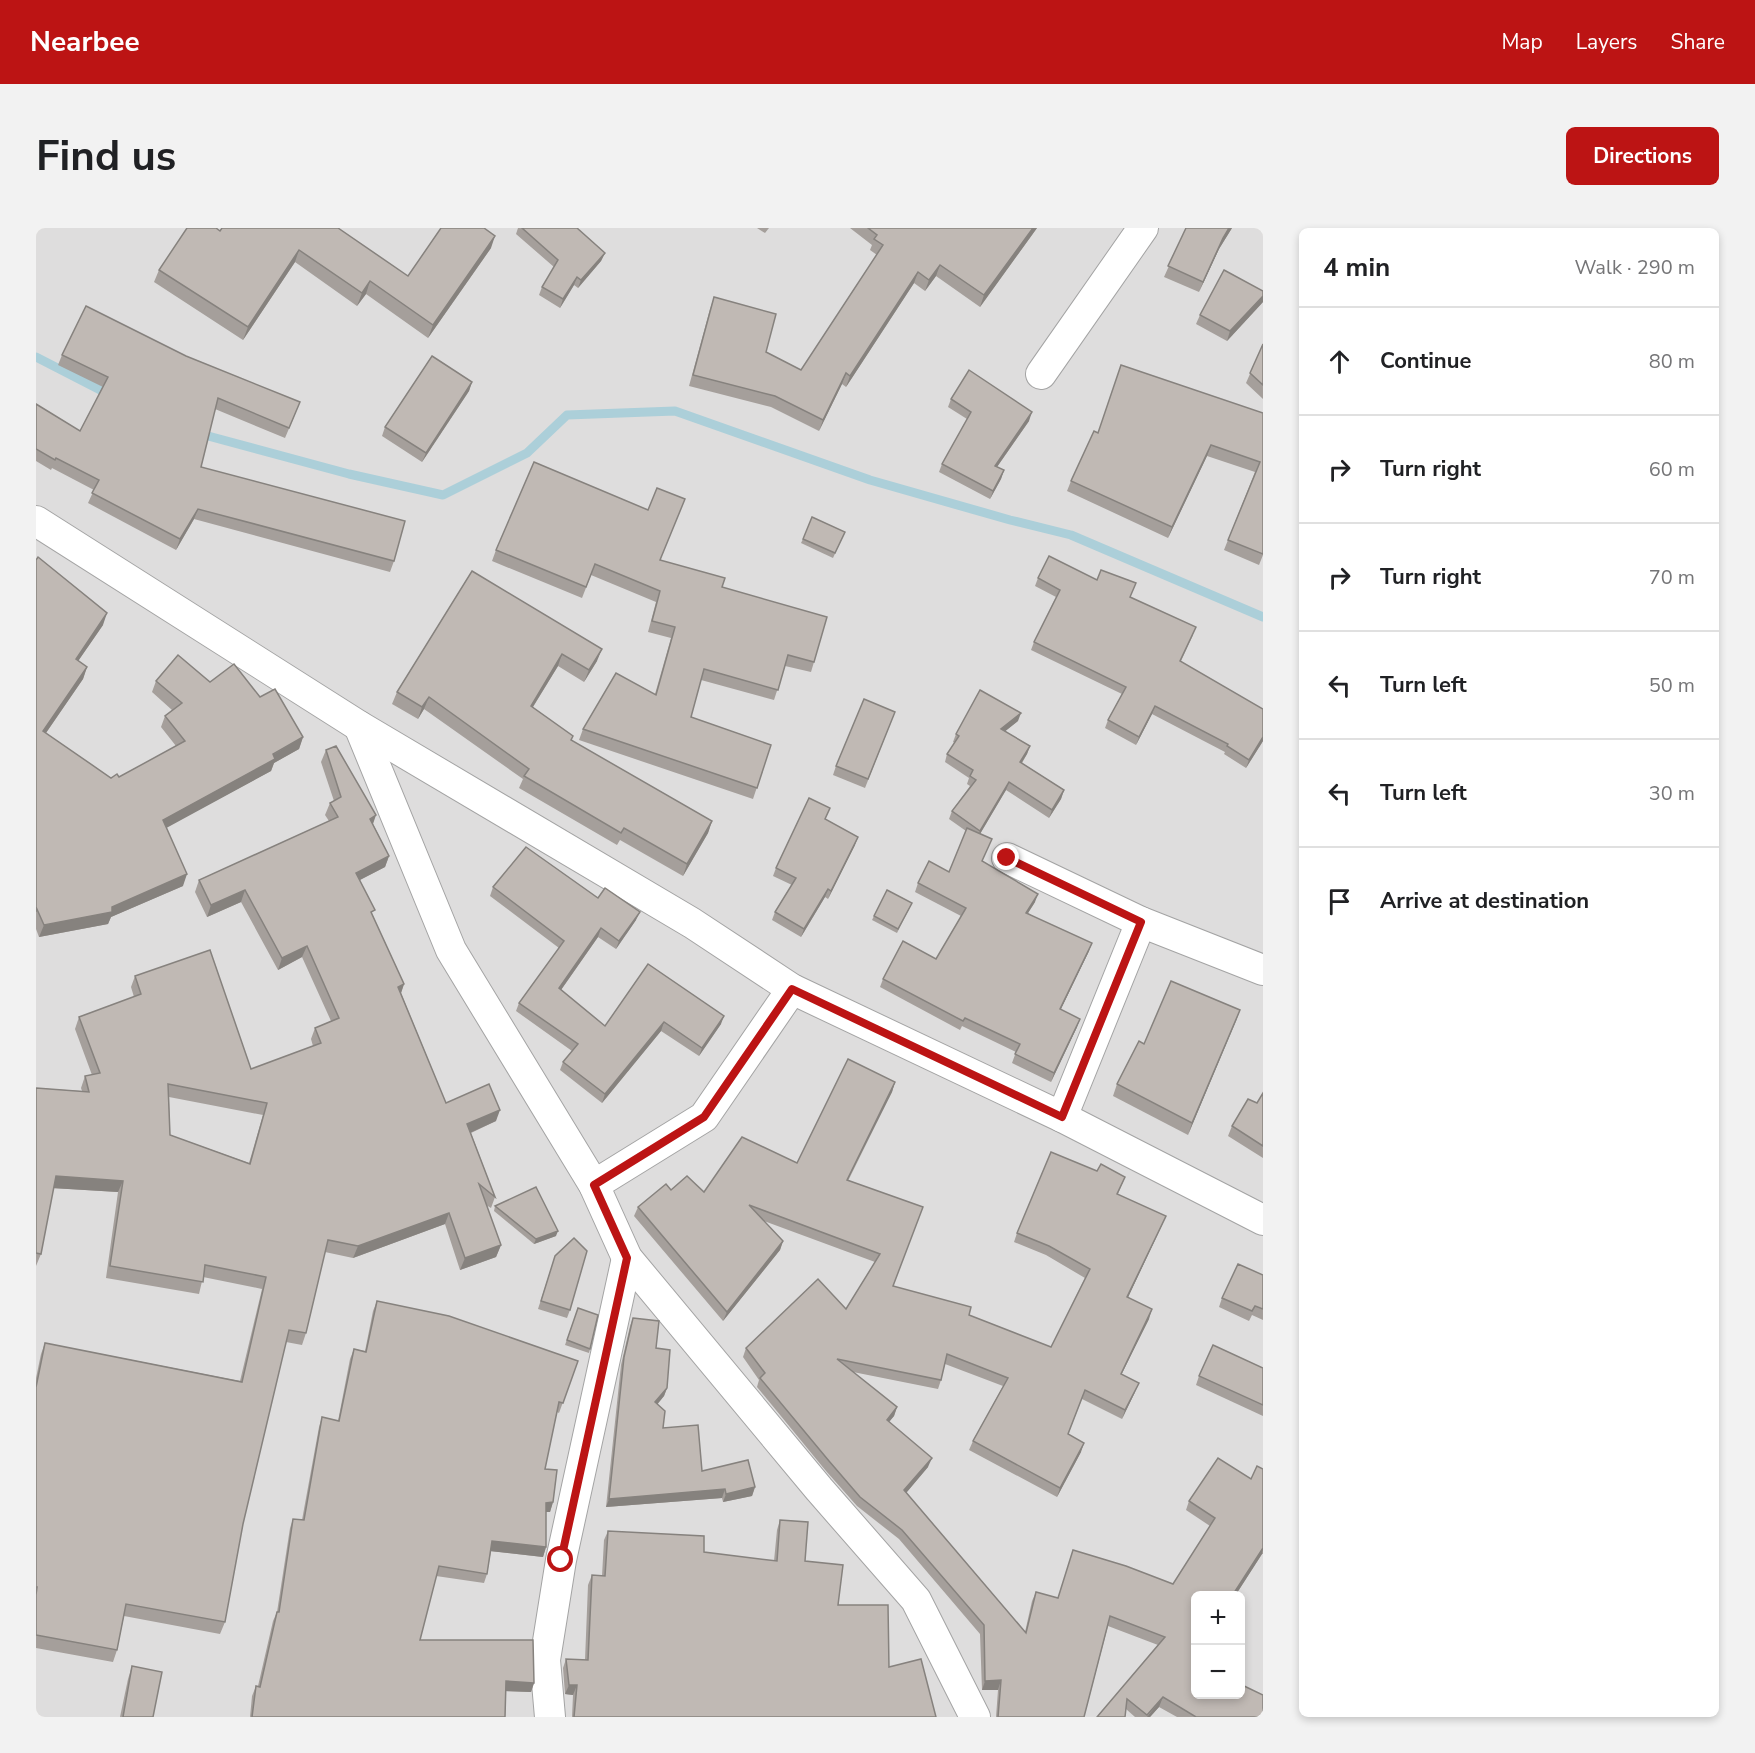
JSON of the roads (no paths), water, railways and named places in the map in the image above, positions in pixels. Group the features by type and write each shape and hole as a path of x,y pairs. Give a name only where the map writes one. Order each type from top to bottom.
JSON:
{"street":[{"path":"1041,374 1143,228"},
{"path":"36,521 359,726 692,923 792,989 1062,1117 1263,1220"},
{"path":"359,726 451,950 594,1185 627,1258 819,1489 916,1600 975,1717"},
{"path":"1007,858 1141,922 1263,970"},
{"path":"1062,1117 1141,922"},
{"path":"594,1185 704,1117 792,989"},
{"path":"550,1717 545,1660 561,1560 627,1258"}],"waterway":[{"path":"36,357 110,395"},
{"path":"197,433 349,474 443,495 527,453 567,415 675,411 870,480 1071,535 1263,617"}]}
